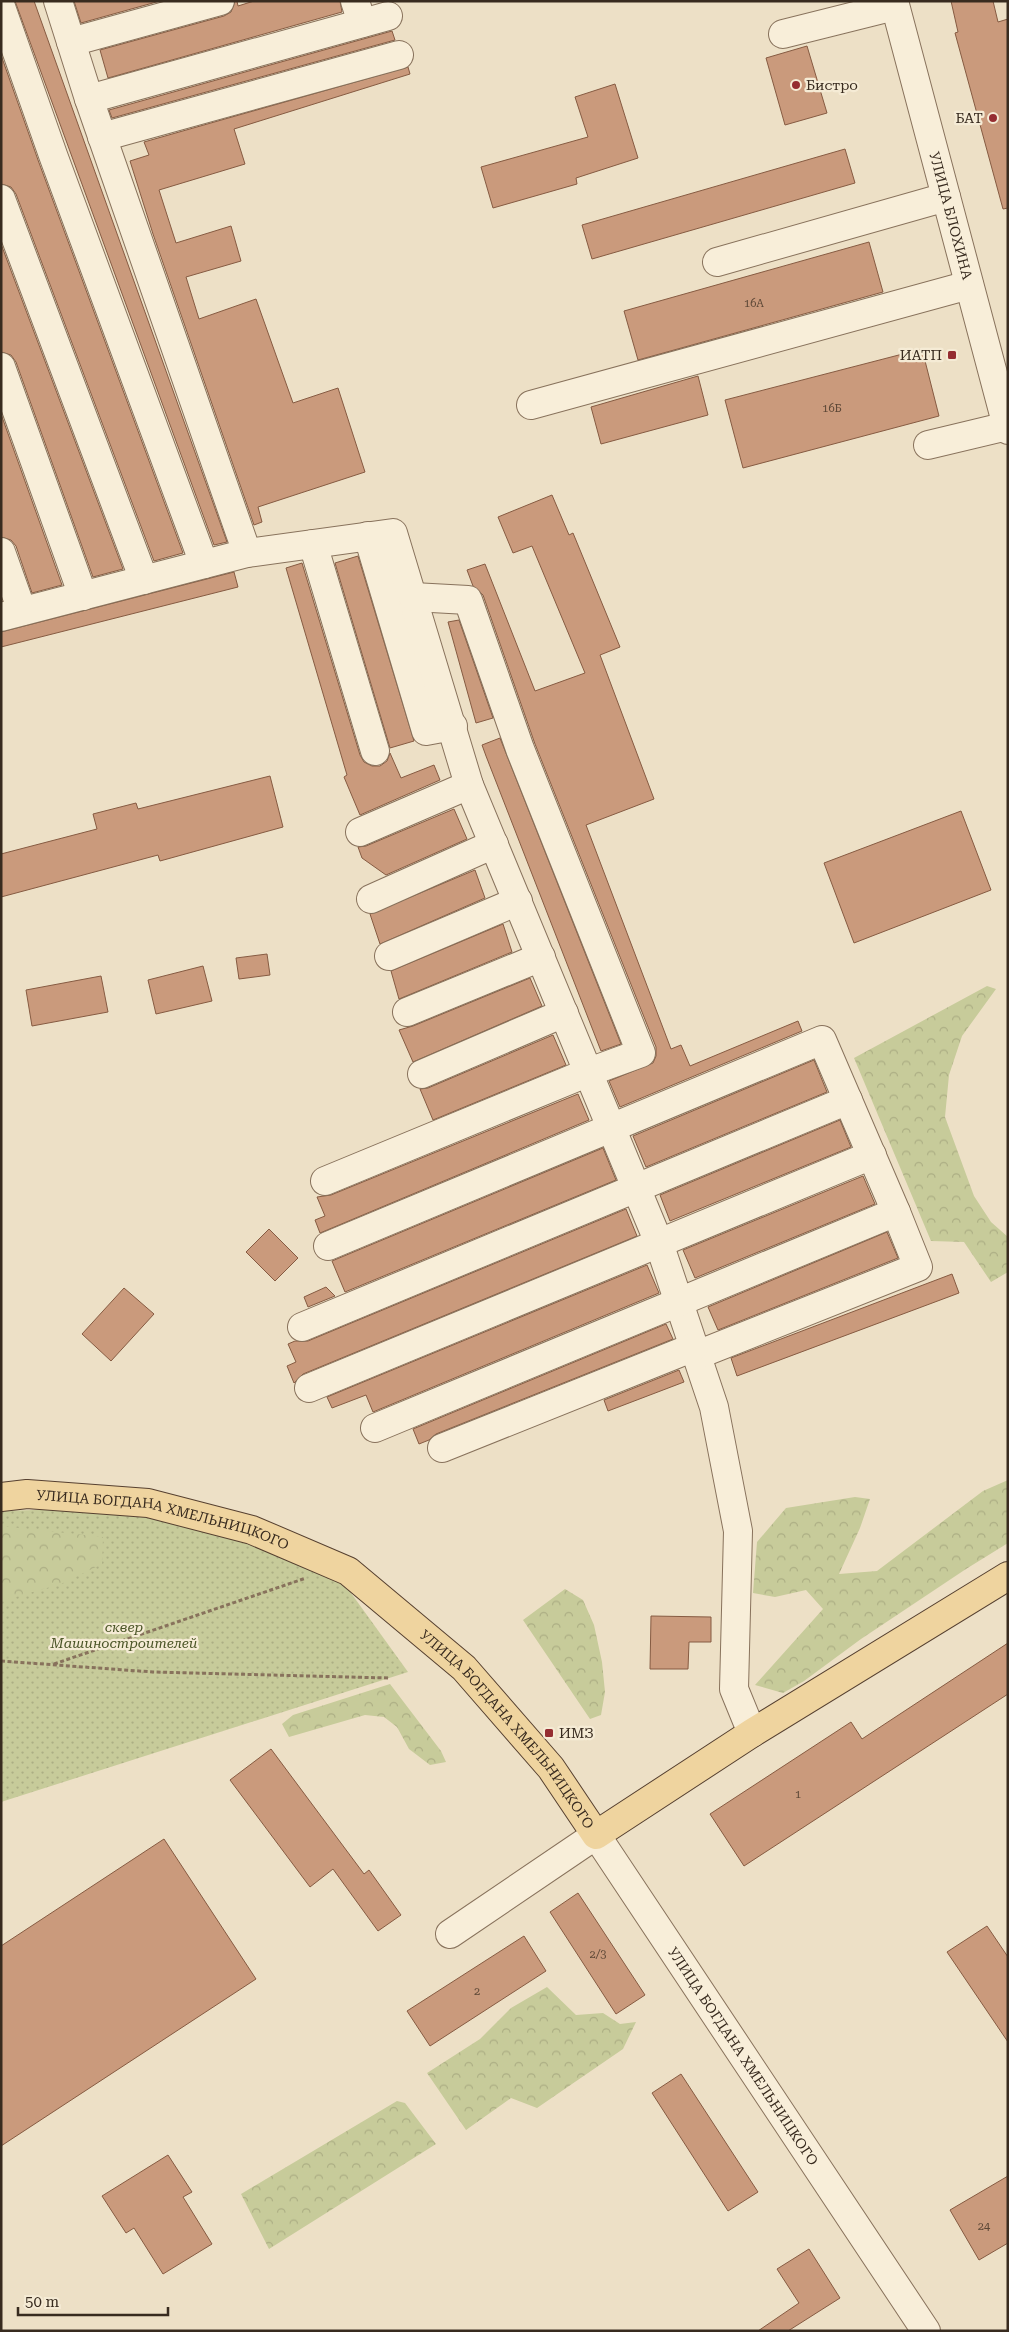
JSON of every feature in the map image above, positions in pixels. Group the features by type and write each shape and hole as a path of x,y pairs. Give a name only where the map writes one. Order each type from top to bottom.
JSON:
{"main road":[{"name":"УЛИЦА БОГДАНА ХМЕЛЬНИЦКОГО","path":"1,1497 27,1494 148,1503 252,1530 348,1571 464,1668 551,1768 596,1836"},
{"path":"596,1836 752,1733 1008,1576"}],"street":[{"path":"58,1 102,137 247,553"},
{"path":"71,42 220,1"},
{"path":"782,34 894,4"},
{"name":"УЛИЦА БЛОХИНА","path":"894,4 1007,428"},
{"path":"1,7 204,564"},
{"path":"89,99 358,12 388,16"},
{"path":"102,137 399,55"},
{"path":"718,262 946,197"},
{"path":"1,199 144,580"},
{"path":"531,405 969,284"},
{"path":"1,367 84,596"},
{"path":"928,445 1007,428"},
{"path":"1,552 12,614 247,553 393,533 470,784 659,1243 714,1407 738,1531 734,1689 752,1733"},
{"path":"368,536 426,730 453,726"},
{"path":"313,544 375,751"},
{"path":"325,1181 589,1072 641,1053 520,749 468,600 413,597"},
{"path":"360,832 470,784"},
{"path":"371,899 494,844"},
{"path":"389,956 518,901"},
{"path":"407,1012 541,957"},
{"path":"422,1074 564,1013"},
{"path":"328,1246 822,1040 918,1267 442,1448"},
{"path":"302,1327 848,1100"},
{"path":"309,1388 872,1155"},
{"path":"375,1428 896,1212"},
{"path":"450,1934 596,1836"},
{"name":"УЛИЦА БОГДАНА ХМЕЛЬНИЦКОГО","path":"596,1836 926,2331"}],"path":[{"path":"52,1665 310,1577"},
{"path":"1,1661 154,1672 390,1678"}],"green space":[{"path":"987,986 996,989 962,1036 949,1075 945,1117 974,1196 991,1222 1008,1237 1008,1272 991,1282 964,1242 931,1241 854,1058"},
{"path":"1008,1480 1008,1543 861,1639 804,1681 783,1693 755,1685 823,1609 806,1590 775,1597 753,1593 757,1542 786,1508 855,1497 870,1499 860,1528 839,1574 877,1571 983,1491"},
{"name":"сквер Машиностроителей","path":"101,1508 192,1522 338,1575 408,1672 1,1802 1,1511"},
{"path":"1,1526 103,1537 102,1564 61,1584 1,1601"},
{"path":"565,1589 583,1600 594,1625 602,1662 605,1692 601,1715 590,1719 523,1620"},
{"path":"390,1684 441,1751 446,1762 430,1765 409,1749 397,1727 384,1717 365,1715 289,1737 282,1724 293,1715"},
{"path":"547,1987 576,2015 603,2013 620,2024 636,2022 623,2049 537,2108 511,2098 466,2130 427,2073 480,2039 511,2008"},
{"path":"397,2101 405,2103 436,2144 269,2249 241,2194"}],"building":[{"path":"15,1 34,1 227,542 214,545"},
{"path":"74,1 160,1 81,23"},
{"path":"235,1 237,1 238,6 254,1 340,1 342,12 108,78 100,50 224,16 231,12"},
{"name":"БАТ","path":"951,1 993,1 998,22 1008,19 1008,208 1003,209 955,33 958,32"},
{"path":"392,31 395,40 112,118 109,110"},
{"path":"807,46 827,113 785,125 766,58"},
{"path":"1,55 183,553 154,561 16,194 11,187 1,184"},
{"path":"408,67 410,74 234,129 245,164 159,190 176,243 231,226 241,261 186,277 199,319 256,299 293,403 338,388 365,472 258,507 262,522 254,525 153,234 130,161 149,155 144,142"},
{"path":"615,84 638,158 576,178 577,184 493,208 481,167 588,137 575,97"},
{"path":"845,149 855,183 592,259 582,225"},
{"path":"869,242 883,292 638,360 624,311"},
{"path":"1,244 123,569 93,577 16,362 11,355 1,352"},
{"path":"922,349 939,416 743,468 725,400"},
{"path":"698,376 708,415 601,444 591,407"},
{"path":"1,414 62,585 32,593 16,546 11,540 1,537"},
{"path":"552,495 569,535 573,533 620,647 600,655 654,799 586,825 671,1049 681,1045 690,1066 798,1021 802,1031 620,1107 609,1081 653,1063 656,1056 656,1047 535,744 483,595 473,586 467,570 485,564 535,691 585,673 532,546 513,553 498,517"},
{"path":"358,556 414,741 390,748 335,563"},
{"path":"302,563 360,755 364,762 372,766 380,766 387,761 390,753 401,778 434,765 440,780 360,815 344,777 347,775 286,568"},
{"path":"234,572 238,587 1,647 1,632"},
{"path":"459,620 493,718 476,723 448,622"},
{"path":"500,738 621,1044 601,1051 482,745"},
{"path":"270,776 283,827 160,861 158,855 1,897 1,854 97,829 93,814 136,803 138,809"},
{"path":"454,809 467,839 386,875 362,858 358,847 366,846"},
{"path":"961,811 991,890 854,943 824,863"},
{"path":"475,870 485,898 380,944 370,914"},
{"path":"503,924 512,952 399,999 391,971"},
{"path":"267,954 270,975 239,979 236,958"},
{"path":"203,966 212,1001 156,1014 148,980"},
{"path":"101,976 108,1012 32,1026 26,990"},
{"path":"530,978 542,1006 413,1062 399,1030"},
{"path":"553,1035 566,1065 433,1120 420,1089 428,1088"},
{"path":"814,1060 827,1092 646,1167 633,1136"},
{"path":"578,1094 589,1120 320,1233 315,1220 325,1216 317,1197 331,1195"},
{"path":"840,1120 851,1147 670,1221 660,1195"},
{"path":"603,1148 616,1180 345,1292 332,1261"},
{"path":"863,1176 875,1204 695,1278 683,1250"},
{"path":"626,1209 637,1236 303,1374 294,1383 287,1366 296,1362 288,1344 295,1341 308,1341"},
{"path":"269,1229 298,1258 275,1281 246,1252"},
{"path":"887,1232 898,1258 718,1330 708,1307"},
{"path":"647,1265 659,1293 373,1412 366,1395 332,1408 327,1397"},
{"path":"952,1274 959,1293 737,1376 731,1358"},
{"path":"326,1287 335,1296 308,1307 304,1297"},
{"path":"124,1288 154,1314 111,1361 82,1334"},
{"path":"666,1324 673,1339 436,1434 429,1440 419,1444 413,1429"},
{"path":"679,1370 684,1382 608,1411 604,1400"},
{"path":"651,1616 711,1617 711,1642 689,1642 688,1669 650,1669"},
{"path":"1008,1643 1008,1694 744,1866 710,1814 851,1722 862,1739"},
{"path":"271,1749 364,1874 369,1870 401,1915 378,1931 333,1869 310,1887 230,1780"},
{"path":"164,1839 256,1979 1,2146 1,1946"},
{"path":"578,1893 645,1995 616,2014 550,1912"},
{"path":"987,1926 1008,1957 1008,2042 947,1952"},
{"path":"524,1936 546,1971 430,2046 407,2011"},
{"path":"681,2074 758,2192 728,2211 652,2093"},
{"path":"168,2155 192,2192 183,2197 212,2244 163,2274 134,2228 126,2233 102,2196"},
{"path":"1008,2176 1008,2243 979,2260 950,2210"},
{"path":"809,2249 840,2298 788,2331 758,2331 799,2303 777,2269"}],"place":[{"name":"Бистро","path":"796,85"},
{"name":"БАТ","path":"993,118"},
{"name":"ИАТП","path":"952,355"},
{"name":"ИМЗ","path":"549,1733"}]}
